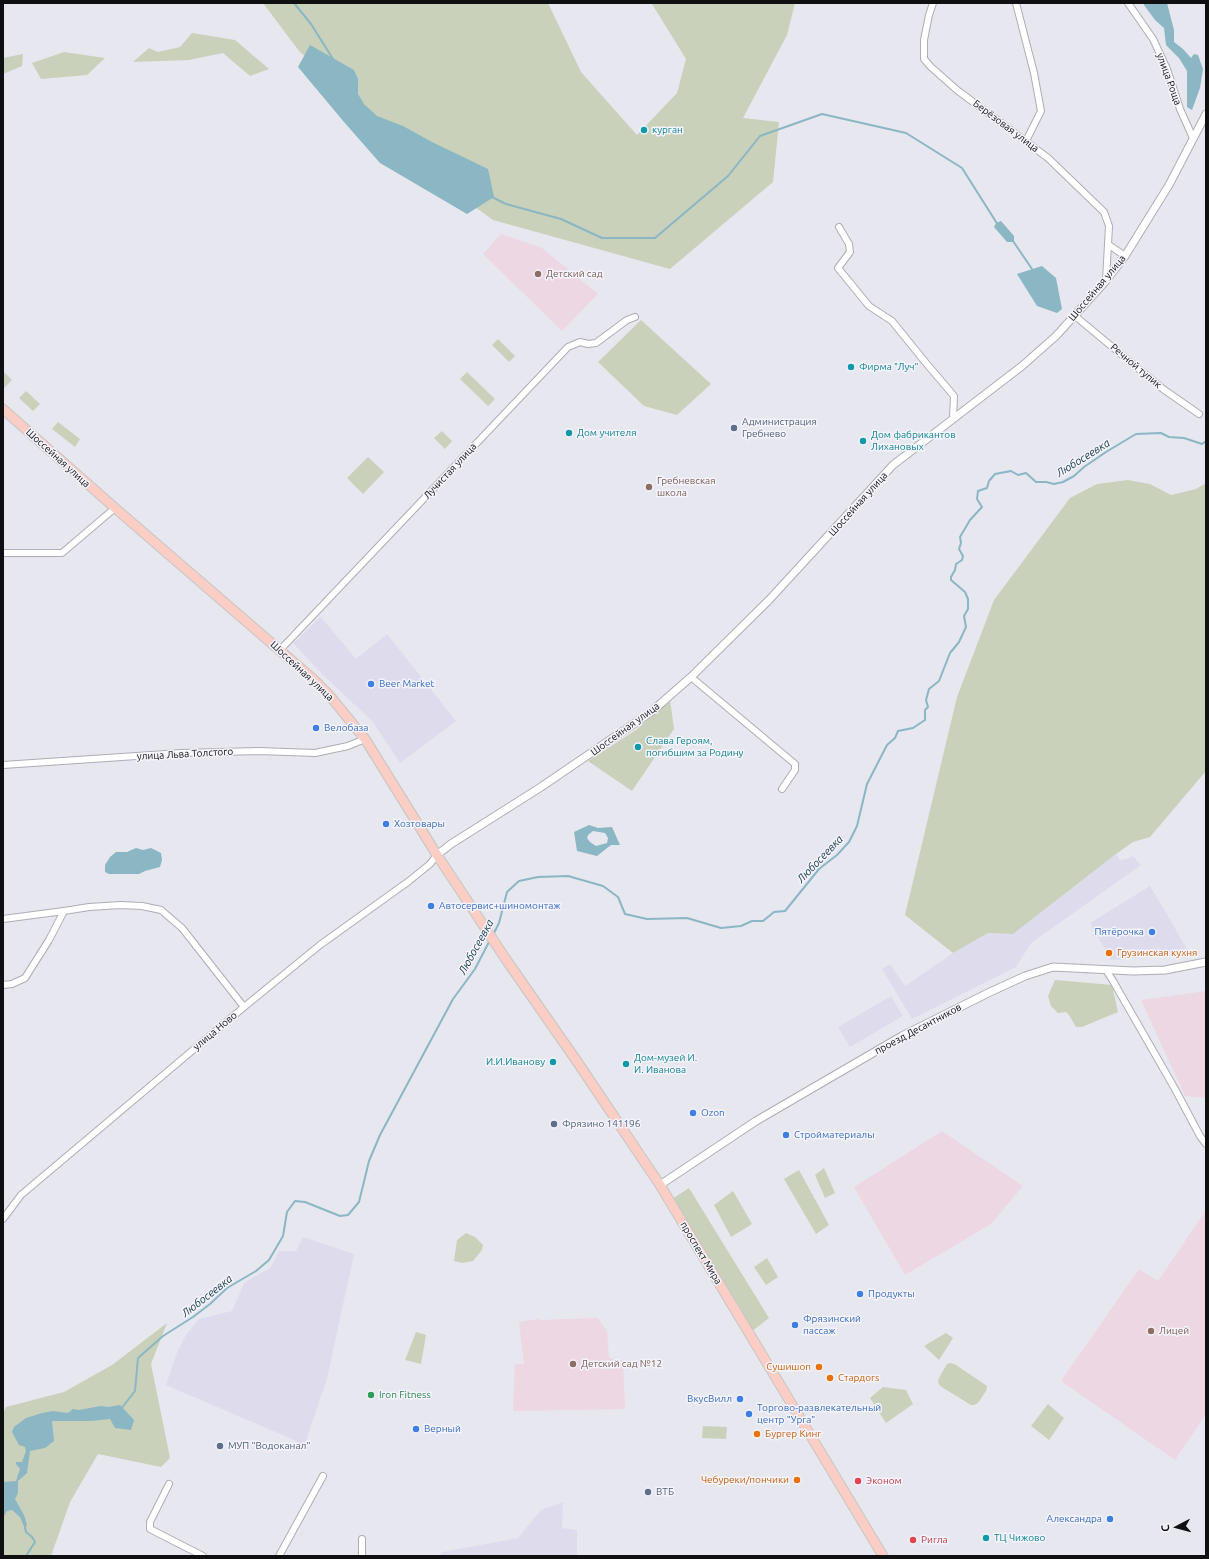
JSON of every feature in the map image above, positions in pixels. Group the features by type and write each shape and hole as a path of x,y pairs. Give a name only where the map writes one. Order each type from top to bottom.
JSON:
{"main road":[{"name":"Шоссейная улица","path":"3,409 280,650 330,696 364,739 437,855"},
{"name":"проспект Мира","path":"437,855 504,958 576,1060 660,1185 883,1556"}],"street":[{"name":"Берёзовая улица","path":"933,3 924,40 924,59 957,90 1048,158 1104,212 1109,226 1106,280"},
{"path":"1016,3 1034,73 1041,111 1026,141"},
{"name":"улица Роща","path":"1128,3 1153,39 1167,69 1180,109 1193,138"},
{"name":"Шоссейная улица","path":"437,855 451,844 541,787 651,712 691,677 796,573 893,465 1022,366 1056,336 1075,316 1125,256 1169,185 1206,114"},
{"path":"839,227 849,244 850,252 838,268 868,306 892,321 954,396 953,418"},
{"path":"1109,244 1125,256"},
{"name":"Речной тупик","path":"1075,316 1163,389 1199,414"},
{"name":"Лучистая улица","path":"280,650 568,347 580,342 588,344 596,342 627,320 635,317"},
{"path":"3,553 62,553 115,508"},
{"path":"691,677 795,764 795,770 782,789"},
{"name":"улица Льва Толстого","path":"3,765 182,753 259,751 315,753 348,746 364,739"},
{"name":"улица Ново","path":"3,1219 21,1195 244,1007 320,945 409,881 430,864 437,855"},
{"path":"3,919 64,912 89,907 121,905 142,906 161,910 182,928 244,1007"},
{"path":"3,985 12,984 25,978 49,940 64,912"},
{"name":"проезд Десантников","path":"660,1185 756,1121 902,1036 1025,976 1053,967 1106,970 1165,970 1206,962"},
{"path":"1106,970 1175,1089 1200,1136 1206,1144"},
{"path":"279,1556 323,1476"},
{"path":"169,1484 150,1522 150,1529 203,1556"},
{"path":"362,1539 362,1556"}],"shaded area":[{"name":"Детский сад","path":"501,234 542,248 598,294 562,331 483,254"},
{"path":"321,617 356,659 387,634 456,721 400,763 373,722 320,672 293,643"},
{"path":"1116,854 1121,861 1133,856 1141,865 1031,943 1016,967 912,1019 882,969 890,964 905,986 953,953 988,933 1013,934"},
{"path":"1150,886 1189,953 1111,960 1090,923"},
{"path":"1206,991 1206,1098 1185,1096 1141,1000"},
{"path":"891,996 903,1016 850,1047 838,1027"},
{"path":"942,1131 1023,1186 991,1224 905,1275 854,1187"},
{"name":"Лицей","path":"1206,1210 1206,1414 1175,1460 1061,1381 1139,1269 1158,1281"},
{"path":"303,1237 354,1254 327,1379 304,1446 292,1439 166,1385 176,1355 186,1335 199,1319 232,1311 244,1283 270,1268 279,1251 296,1251"},
{"name":"Детский сад №12","path":"598,1318 607,1331 609,1358 623,1361 625,1409 513,1411 515,1364 524,1364 519,1322 538,1319"},
{"path":"563,1502 562,1528 577,1530 577,1556 438,1556 443,1552 518,1538 541,1510"}],"green space":[{"path":"263,3 548,3 795,3 787,35 743,118 779,122 773,182 670,269 493,220 432,176 299,51","holes":["548,3 652,4 686,59 677,93 637,135 581,72"]},
{"path":"192,33 235,40 269,69 250,76 223,53 189,60 133,62 149,48 158,52 180,47"},
{"path":"64,52 105,58 87,75 41,79 32,63"},
{"path":"23,54 22,66 3,74 3,58"},
{"path":"641,320 711,384 677,415 644,406 598,362"},
{"path":"498,339 515,356 509,362 492,345"},
{"path":"3,371 12,380 3,389"},
{"path":"467,372 495,399 488,406 460,379"},
{"path":"26,391 40,404 33,411 19,398"},
{"path":"58,422 80,439 75,447 52,429"},
{"path":"442,431 452,441 445,449 434,438"},
{"path":"368,457 384,472 363,494 347,478"},
{"path":"1128,480 1150,484 1171,495 1196,489 1206,483 1206,771 1150,837 1133,842 1116,854 1013,934 988,933 953,953 905,915 957,697 994,600 1070,498 1097,484"},
{"path":"670,700 674,729 632,791 588,761 636,730"},
{"path":"1055,980 1112,985 1118,1012 1082,1027 1076,1027 1066,1012 1058,1013 1051,1006 1048,996"},
{"path":"824,1168 835,1193 825,1198 815,1175"},
{"path":"799,1170 829,1225 816,1234 784,1179"},
{"path":"689,1188 769,1318 751,1332 672,1199"},
{"path":"733,1191 752,1224 731,1237 714,1205"},
{"path":"466,1233 475,1237 483,1245 482,1250 473,1261 462,1263 454,1261 457,1240"},
{"path":"767,1258 778,1277 766,1285 754,1267"},
{"path":"167,1323 151,1364 170,1458 161,1467 98,1454 70,1502 51,1556 3,1556 3,1413 6,1407 64,1392 112,1365"},
{"path":"416,1332 426,1335 421,1364 405,1360"},
{"path":"946,1333 953,1338 939,1360 924,1346"},
{"path":"951,1363 987,1386 986,1391 978,1403 971,1405 940,1386 938,1382 939,1378 947,1364"},
{"path":"883,1387 906,1390 913,1404 886,1423 870,1398"},
{"path":"1048,1404 1064,1418 1049,1440 1031,1426"},
{"path":"703,1426 727,1427 726,1439 702,1438"}],"water":[{"path":"1144,3 1167,3 1174,30 1174,42 1191,58 1194,54 1198,55 1203,69 1200,88 1192,110 1187,107 1187,71 1179,58 1166,45 1164,28 1155,20"},
{"path":"310,45 354,70 358,79 358,94 364,104 377,116 403,126 488,169 494,197 467,214 380,163 298,67"},
{"path":"1001,221 1014,236 1014,242 1007,242 994,227 996,223"},
{"path":"1042,266 1056,278 1062,309 1057,313 1037,306 1017,274"},
{"path":"589,825 598,828 612,827 620,845 611,845 597,856 577,851 574,832","holes":["593,831 605,833 608,838 607,843 596,846 587,838"]},
{"path":"136,848 143,850 151,848 161,853 162,860 160,867 139,874 109,874 105,872 105,865 110,857 116,852 127,852"},
{"path":"120,1405 134,1420 131,1430 115,1428 110,1419 91,1421 52,1421 54,1441 45,1448 30,1451 27,1473 18,1481 18,1493 15,1499 24,1515 27,1525 25,1529 20,1517 12,1510 7,1511 3,1518 3,1482 16,1481 20,1469 16,1462 22,1462 26,1451 25,1447 19,1445 12,1432 14,1427 26,1418 53,1411 68,1413 73,1409 79,1410 101,1406 108,1407"}],"waterway":[{"path":"294,3 311,24 333,59"},
{"path":"492,197 506,204 561,219 602,238 655,238 728,176 760,136 822,114 906,133 962,168 998,225"},
{"path":"1013,241 1032,269"},
{"name":"Любосеевка","path":"493,935 499,923 507,892 519,881 538,877 568,876 603,886 618,897 625,914 647,919 687,918 721,928 741,926 752,921 763,921 774,912 785,911 819,869 837,855 849,842 857,826 867,784 887,745 895,738 898,731 913,728 925,720 925,710 928,707 926,700 929,689 939,681 950,653 959,642 966,627 964,616 968,609 968,599 965,592 951,580 951,577 955,570 956,564 962,560 963,556 959,549 961,543 960,537 970,520 982,507 977,499 978,491 987,488 989,481 995,474 1011,471 1018,475 1026,473 1036,482 1054,484 1063,482 1074,476 1106,452 1136,434 1161,433 1169,437 1184,438 1202,444 1206,441"},
{"name":"Любосеевка","path":"121,1409 135,1391 138,1358 163,1336 210,1304 227,1288 256,1271 269,1260 283,1236 287,1212 295,1201 305,1202 340,1216 348,1215 359,1202 369,1161 380,1135 453,999 475,969 490,940"},
{"name":"Любосеевка","path":"25,1528 26,1532 35,1542 26,1556"}],"place":[{"name":"курган","path":"644,130"},
{"name":"Детский сад","path":"538,274"},
{"name":"Фирма \"Луч\"","path":"851,367"},
{"name":"Администрация Гребнево","path":"734,428"},
{"name":"Дом учителя","path":"569,433"},
{"name":"Дом фабрикантов Лихановых","path":"863,441"},
{"name":"Гребневская школа","path":"649,487"},
{"name":"Beer Market","path":"371,684"},
{"name":"Велобаза","path":"316,728"},
{"name":"Слава Героям, погибшим за Родину","path":"638,747"},
{"name":"Хозтовары","path":"386,824"},
{"name":"Автосервис+шиномонтаж","path":"431,906"},
{"name":"Пятёрочка","path":"1152,932"},
{"name":"Грузинская кухня","path":"1109,953"},
{"name":"И.И.Иванову","path":"553,1062"},
{"name":"Дом-музей И. И. Иванова","path":"626,1064"},
{"name":"Ozon","path":"693,1113"},
{"name":"Фрязино 141196","path":"554,1124"},
{"name":"Стройматериалы","path":"786,1135"},
{"name":"Продукты","path":"860,1294"},
{"name":"Фрязинский пассаж","path":"795,1325"},
{"name":"Лицей","path":"1151,1331"},
{"name":"Детский сад №12","path":"573,1364"},
{"name":"Сушишоп","path":"819,1367"},
{"name":"Стардогs","path":"830,1378"},
{"name":"Iron Fitness","path":"371,1395"},
{"name":"ВкусВилл","path":"740,1399"},
{"name":"Торгово-развлекательный центр \"Урга\"","path":"749,1414"},
{"name":"Верный","path":"416,1429"},
{"name":"Бургер Кинг","path":"757,1434"},
{"name":"МУП \"Водоканал\"","path":"220,1446"},
{"name":"Чебуреки/пончики","path":"797,1480"},
{"name":"Эконом","path":"858,1481"},
{"name":"ВТБ","path":"648,1492"},
{"name":"Александра","path":"1110,1519"},
{"name":"ТЦ Чижово","path":"986,1538"},
{"name":"Ригла","path":"913,1540"}]}
